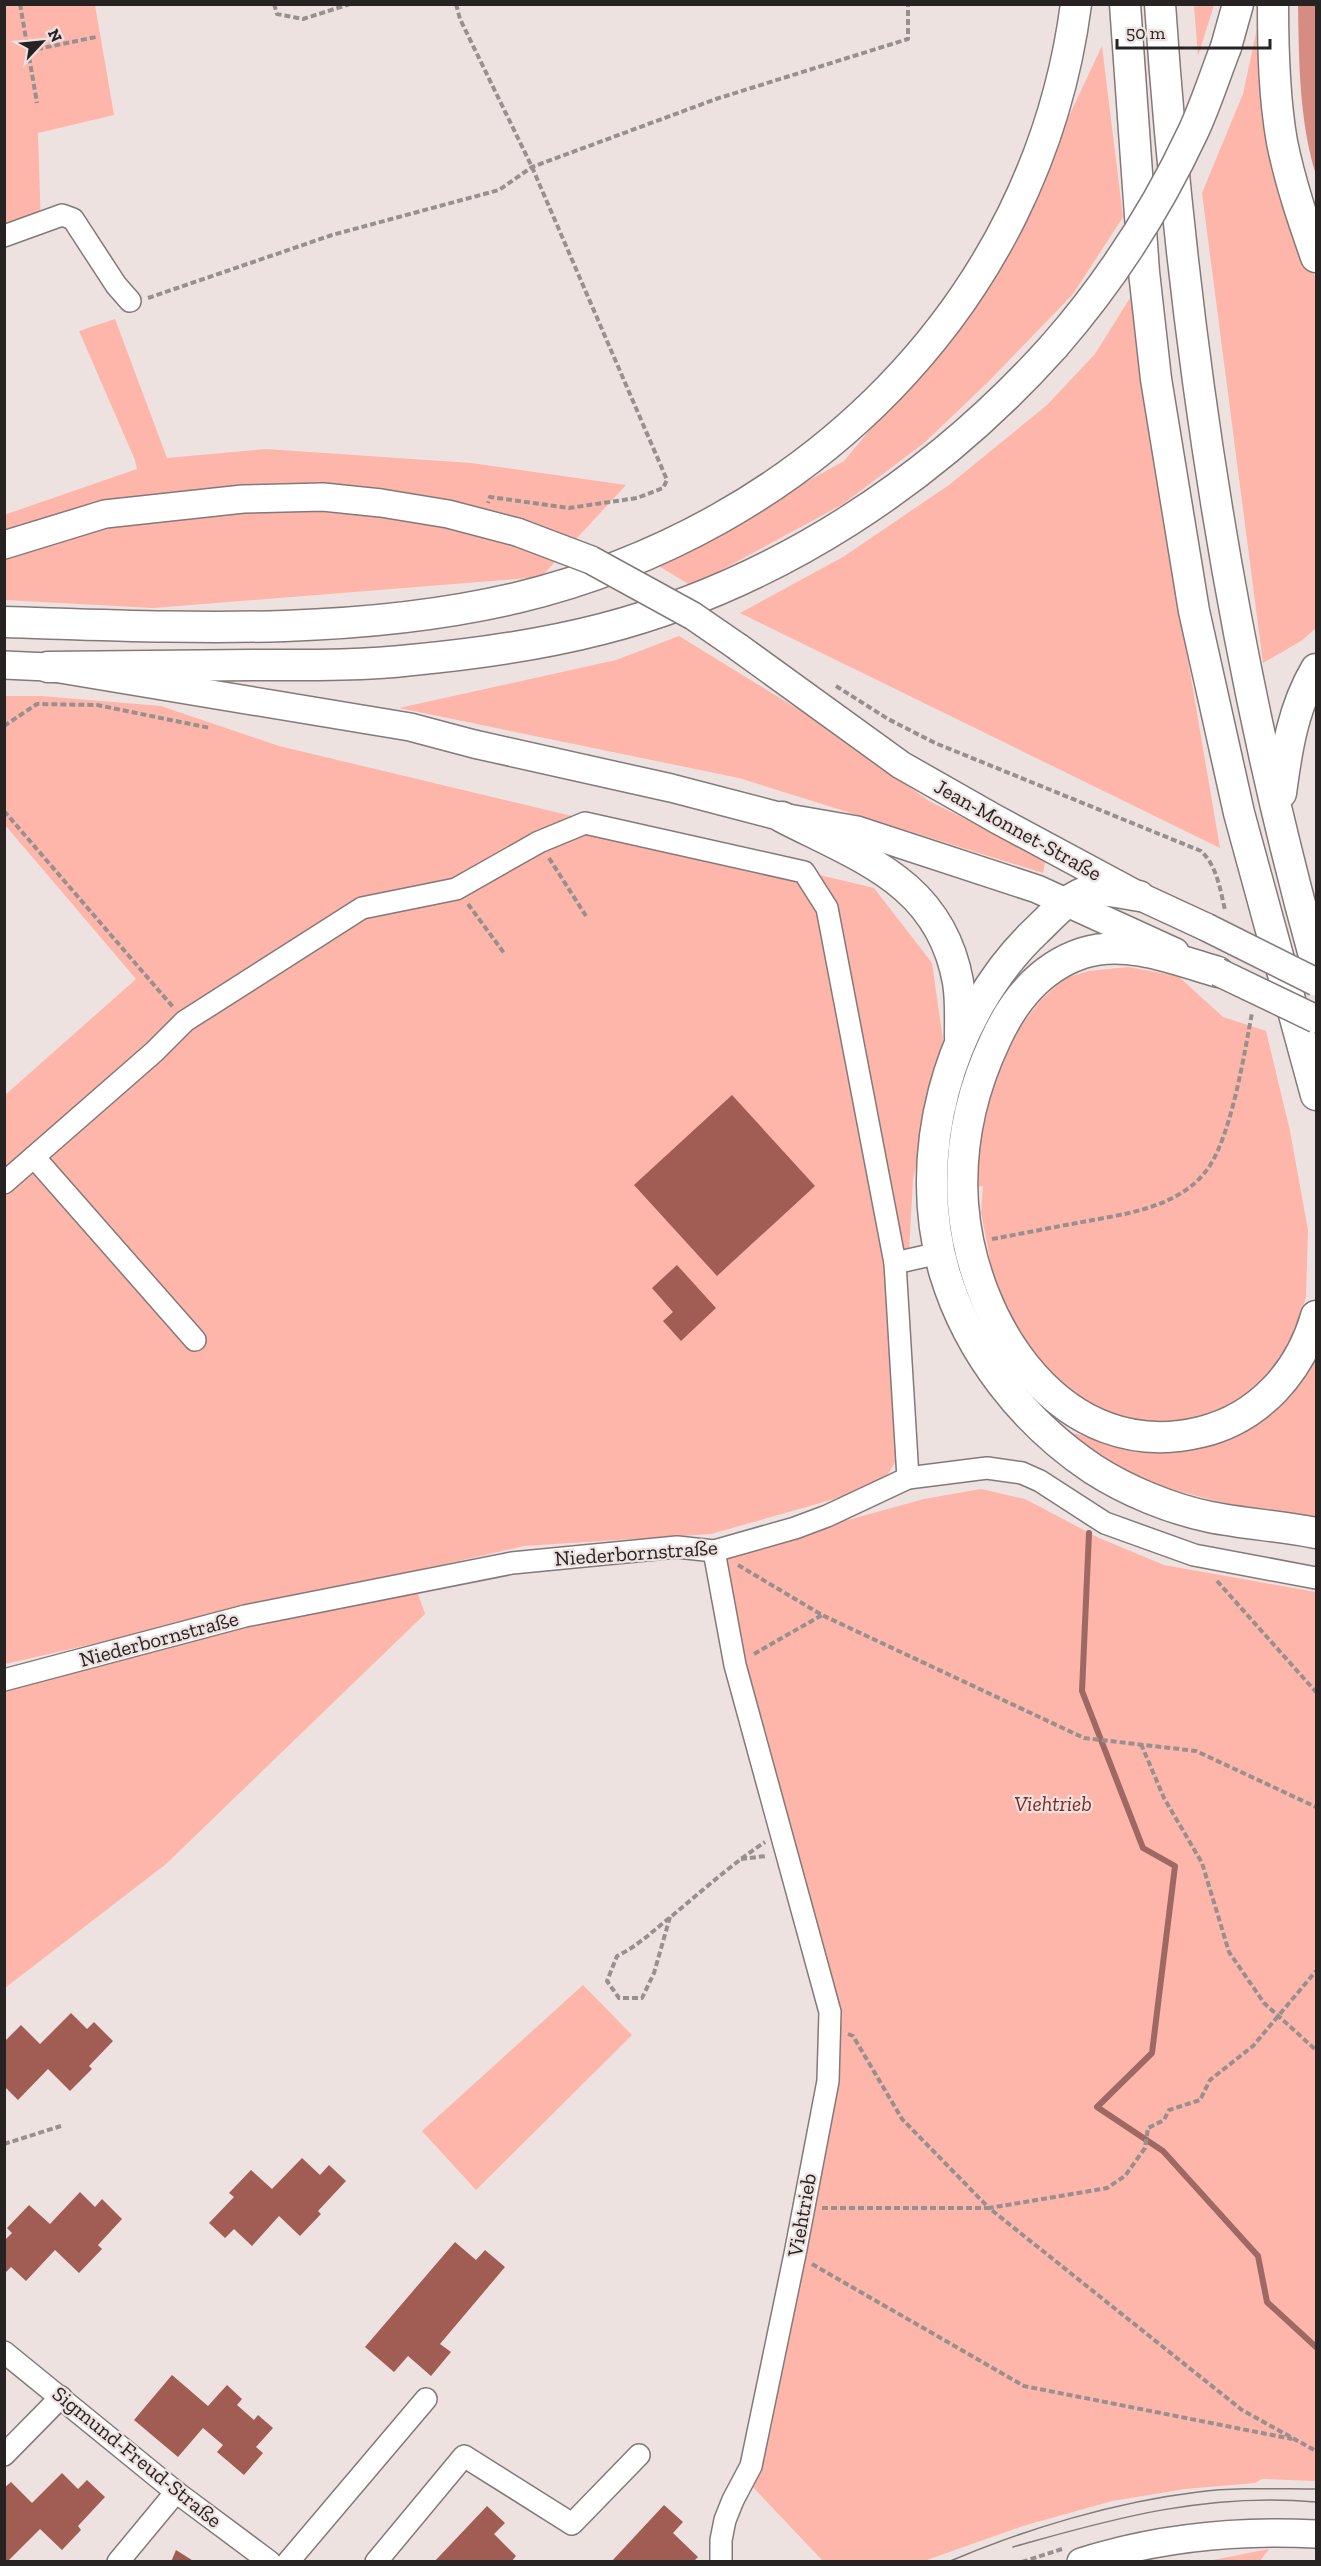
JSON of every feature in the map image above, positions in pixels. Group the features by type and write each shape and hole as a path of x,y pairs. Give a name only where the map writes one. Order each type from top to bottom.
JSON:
{"highway":[{"path":"4,622 174,626 291,625 351,622 460,608 514,598 606,572 702,529 749,503 819,454 897,381 953,313 980,272 1017,202 1048,125 1065,66 1076,4"},
{"path":"1125,4 1145,282 1156,379 1194,611 1239,813 1317,1095"},
{"path":"1160,4 1169,135 1189,322 1232,596 1278,814 1317,963"},
{"path":"48,667 342,665 410,661 488,652 605,628 674,607 777,561 850,519 950,448 992,411 1073,324 1131,244 1176,166 1194,129 1226,46 1238,4"},
{"path":"1273,4 1275,79 1282,142 1293,186 1317,257"},
{"path":"1278,814 1288,738 1304,690 1317,669"},
{"path":"782,817 886,871 911,890 931,914 954,960 959,984 960,1045"},
{"path":"1139,896 1090,891 1069,902 1030,937 1006,964 981,1000 960,1045 942,1102 936,1137 933,1183 936,1230 945,1274 963,1321 1000,1381 1023,1408 1059,1443 1095,1470 1114,1481 1199,1514 1317,1533"},
{"path":"1218,972 1155,953 1099,950 1084,952 1062,962 1044,972 1030,985 998,1033 986,1059 971,1106 962,1177 966,1226 976,1271 987,1300 1012,1347 1047,1392 1070,1410 1092,1422 1115,1431 1140,1436 1159,1437 1197,1433 1234,1421 1253,1409 1290,1372 1303,1352 1317,1316"}],"main road":[{"name":"Jean-Monnet-Straße","path":"4,545 105,514 243,499 322,497 381,503 448,514 517,532 591,560 693,616 901,765 996,819 1139,896 1317,982"},
{"path":"4,665 48,667 410,727 671,788 782,817 857,830 991,872 1069,902 1317,1019"},
{"path":"1081,2562 1114,2551 1196,2537 1269,2531 1317,2534"}],"street":[{"path":"4,236 62,215 68,215 73,219 116,285 130,301"},
{"path":"4,1183 154,1052 185,1021 362,908 456,889 539,842 585,823 804,872 827,908 895,1263 908,1478"},
{"path":"34,1156 195,1340"},
{"path":"895,1263 926,1256"},
{"name":"Niederbornstraße","path":"4,1680 245,1616 512,1563 677,1547 714,1551 828,1516 908,1478 987,1468 1022,1473 1040,1481 1105,1523 1194,1556 1317,1578"},
{"name":"Viehtrieb","path":"714,1551 735,1665 830,2012 828,2080 795,2254 751,2466 725,2520 721,2540 721,2562"},
{"name":"Sigmund-Freud-Straße","path":"4,2352 176,2492 270,2562"},
{"path":"4,2455 61,2397"},
{"path":"288,2562 426,2399"},
{"path":"376,2562 464,2456 572,2524 639,2455"},
{"path":"118,2562 176,2492"}],"path":[{"path":"20,4 37,102"},
{"path":"274,4 278,14 303,19 350,4"},
{"path":"456,4 460,18 532,167 667,480 663,488 637,498 568,508 490,496 486,507"},
{"path":"130,301 150,297 332,235 499,190 532,167 716,99 908,39 908,4"},
{"path":"28,51 96,37"},
{"path":"4,726 37,705 97,705 210,728"},
{"path":"4,811 185,1021"},
{"path":"539,842 586,916"},
{"path":"456,889 504,953"},
{"path":"714,1551 822,1615 1084,1738 1196,1751 1317,1807"},
{"path":"1194,1556 1317,1692"},
{"path":"735,1665 822,1615"},
{"path":"1141,1743 1164,1798 1202,1863 1229,1952 1264,2004 1317,2050"},
{"path":"670,1917 654,1972 642,1998 619,1998 607,1981 617,1956 634,1948 670,1917 740,1859 780,1832"},
{"path":"740,1859 785,1854"},
{"path":"802,2208 989,2208 1107,2188 1125,2176 1145,2148 1148,2128 1164,2120 1169,2110 1200,2100 1210,2080 1253,2046 1317,1971"},
{"path":"828,2027 853,2036 902,2119 989,2208 1242,2410 1317,2451"},
{"path":"4,2144 61,2126"},
{"path":"795,2254 1024,2386 1299,2440"}],"green space":[{"path":"5,5 95,5 114,115 38,133 41,228 5,237"},
{"path":"1194,5 1214,5 1198,56"},
{"path":"1262,5 1271,160 1316,279 1316,628 1301,641 1263,663 1202,193 1243,94"},
{"path":"1102,46 1123,217 1073,294 987,383 924,443 843,504 692,586 657,565 844,461 988,288"},
{"path":"1133,293 1155,467 1220,848 740,613 843,557 949,485 1047,405 1095,354"},
{"path":"115,319 167,458 266,449 471,463 626,485 541,577 153,608 5,600 4,515 137,469 79,331"},
{"path":"679,636 817,721 929,801 1046,859 1043,873 739,778 399,708 616,660"},
{"path":"5,696 41,696 161,706 279,746 874,888 932,963 943,1040 913,1180 902,1379 904,1449 880,1486 711,1534 524,1546 5,1664 4,1096 136,979 5,825"},
{"path":"1128,967 1178,976 1223,1017 1266,1031 1290,1131 1308,1230 1306,1297 1290,1349 1259,1391 1217,1414 1171,1423 1123,1421 1044,1379 994,1280 981,1212 983,1186 975,1187 975,1157 1004,1047 1041,1000 1065,978 1089,971"},
{"path":"1316,1352 1316,1524 1267,1514 1143,1482 1065,1431 1150,1451 1183,1450 1218,1441 1265,1418 1278,1408 1300,1382"},
{"name":"Viehtrieb","path":"981,1489 1025,1499 1099,1538 1164,1565 1316,1592 1316,2481 1262,2479 1255,2483 1185,2489 1112,2501 1023,2526 921,2562 823,2561 750,2484 836,2081 717,1556 924,1499"},
{"path":"415,1585 425,1614 166,1864 5,1988 5,1686"},
{"path":"583,1985 632,2035 476,2190 422,2131"},
{"path":"1269,2549 1260,2561 1208,2561"}],"shaded area":[{"path":"1298,5 1316,5 1316,175 1303,112"}],"building":[{"path":"732,1095 815,1186 717,1276 634,1185"},
{"path":"677,1265 716,1308 681,1341 663,1321 673,1312 652,1288"},
{"path":"71,2013 87,2029 94,2022 113,2041 89,2066 92,2069 70,2091 48,2069 18,2100 4,2086 4,2042 21,2025 40,2044"},
{"path":"302,2158 320,2175 329,2165 346,2181 318,2211 321,2214 300,2236 279,2216 252,2246 234,2229 225,2238 209,2223 234,2197 229,2193 251,2170 272,2189"},
{"path":"80,2192 95,2207 102,2199 122,2219 98,2245 102,2249 79,2273 55,2250 26,2281 11,2267 4,2274 4,2241 12,2233 7,2228 29,2205 50,2224"},
{"path":"455,2242 476,2260 485,2250 505,2267 440,2344 451,2352 431,2376 408,2356 394,2372 365,2347"},
{"path":"172,2375 208,2406 227,2385 242,2399 237,2405 254,2420 258,2415 273,2428 256,2447 263,2453 244,2475 217,2452 223,2445 203,2428 178,2457 134,2420"},
{"path":"62,2473 78,2489 87,2480 105,2497 78,2526 81,2530 62,2550 40,2529 7,2562 4,2559 4,2488 11,2482 32,2503"},
{"path":"664,2505 683,2522 673,2533 698,2557 693,2562 611,2562"},
{"path":"487,2506 505,2523 494,2534 516,2556 511,2562 434,2562"},
{"path":"176,2550 195,2562 171,2562"}],"waterway":[{"path":"1089,1533 1082,1691 1143,1848 1175,1866 1152,2053 1097,2107 1163,2151 1258,2256 1267,2302 1316,2347"}],"tram line":[{"path":"948,2562 1039,2528 1135,2503 1213,2490 1316,2489"},
{"path":"1013,2547 1125,2517 1200,2504 1277,2500 1316,2502"}]}
